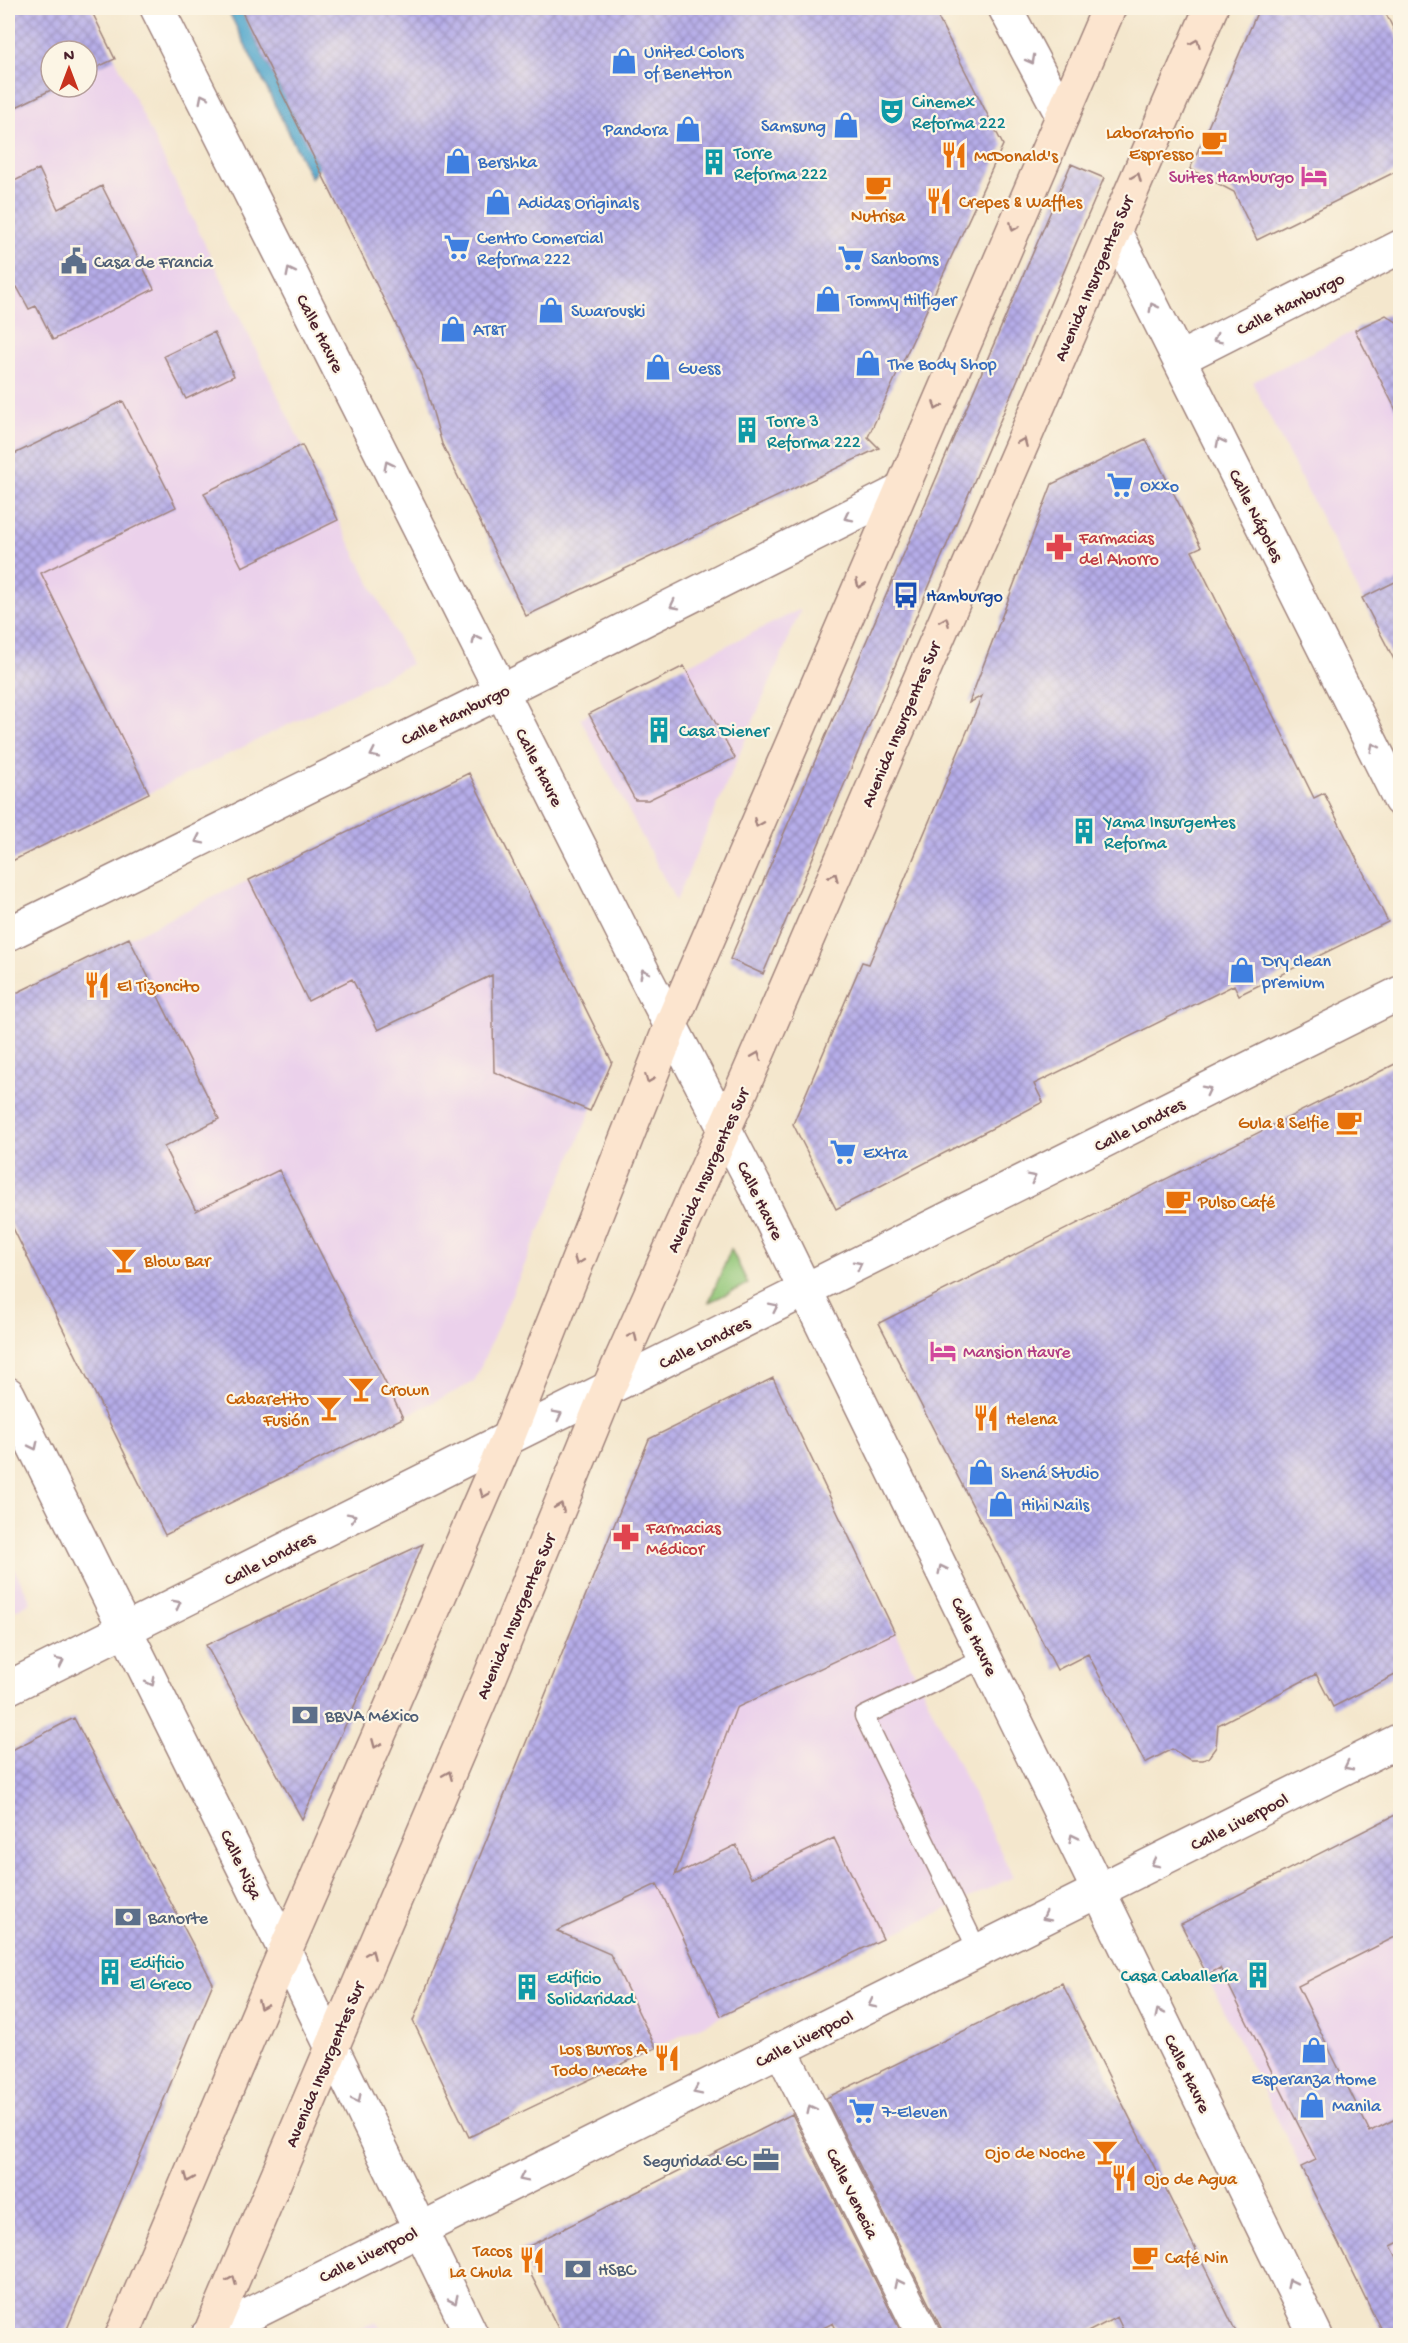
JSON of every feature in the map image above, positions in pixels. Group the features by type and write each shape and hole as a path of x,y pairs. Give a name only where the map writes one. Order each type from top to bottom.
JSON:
{"main road":[{"path":"122,2336 285,1951 507,1440 670,1025 1109,8"},
{"name":"Avenida Insurgentes Sur","path":"208,2335 490,1677 608,1389 725,1128 1211,8"}],"street":[{"name":"Calle Havre","path":"157,8 670,1025 725,1128 1316,2336"},
{"path":"1005,8 1062,115"},
{"name":"Calle Nápoles","path":"1114,230 1401,800"},
{"name":"Calle Hamburgo","path":"1179,359 1401,247"},
{"name":"Calle Hamburgo","path":"8,934 502,691 900,491"},
{"name":"Calle Londres","path":"8,1688 1401,993"},
{"name":"Calle Niza","path":"8,1394 285,1951 472,2336"},
{"name":"Calle Liverpool","path":"208,2335 1401,1740"},
{"name":"Calle Venecia","path":"782,2050 924,2336"}],"lane":[{"path":"978,1951 864,1716 985,1658"}],"shaded area":[{"path":"8,8 91,8 338,520 411,664 8,863"},
{"path":"1400,308 1400,673 1252,382"},
{"path":"801,609 733,769 676,901 580,718"},
{"path":"469,773 612,1062 474,1382 165,1535 8,1218 8,997"},
{"path":"773,1379 1013,1877 469,2137 413,2021 649,1439"},
{"path":"8,1556 31,1602 8,1614"},
{"path":"1400,1812 1400,2335 1384,2335 1181,1924"},
{"path":"376,2321 384,2335 347,2335"}],"green space":[{"path":"731,1249 748,1284 709,1302"}],"water":[{"path":"227,8 240,8 319,167 311,178"}],"building":[{"path":"8,8 90,8 115,59 99,66 99,39 39,39 39,96 8,111"},
{"path":"240,8 933,8 1003,145 868,437 879,448 526,616 442,444 424,381"},
{"path":"1259,8 1383,8 1401,44 1401,169 1257,240 1234,192 1190,169"},
{"path":"1071,164 1104,178 763,974 730,959"},
{"name":"Casa de Francia","path":"39,169 58,209 102,186 154,289 53,340 36,306 29,309 17,287 8,292 8,184"},
{"path":"1386,315 1401,325 1401,420 1355,330"},
{"path":"214,332 234,376 186,399 164,356"},
{"path":"123,401 176,507 41,573 149,793 8,863 8,457"},
{"path":"1146,439 1201,547 1192,551 1314,798 1324,793 1388,922 1239,995 1234,985 1034,1084 1043,1102 836,1209 793,1124 862,962 869,964 982,696 969,703 1052,484"},
{"path":"302,445 338,520 242,567 204,493"},
{"path":"1401,579 1401,673 1362,598"},
{"name":"Casa Diener","path":"684,666 735,758 648,800 635,800 589,714"},
{"path":"469,773 612,1062 590,1111 494,1072 492,975 378,1030 352,979 308,1001 249,880"},
{"path":"129,938 219,1119 164,1147 196,1211 279,1170 403,1418 165,1535 8,1218 8,997"},
{"path":"1401,1061 1401,1672 1333,1707 1316,1674 1218,1725 1216,1747 1208,1758 1190,1760 1172,1749 1145,1763 1088,1654 1057,1670 879,1323"},
{"path":"773,1378 895,1633 736,1708 675,1875 736,1845 751,1878 834,1838 883,1939 721,2016 657,1884 557,1931 610,1954 656,2048 469,2137 413,2021 649,1439"},
{"path":"423,1544 374,1663 302,1819 206,1645"},
{"name":"Edificio El Greco","path":"74,1718 213,1983 67,2329 55,2336 14,2336 8,2322 8,1752"},
{"path":"1401,1812 1401,1934 1298,1986 1370,2132 1401,2116 1401,2241 1391,2246 1401,2265 1401,2336 1384,2336 1301,2167 1316,2160 1220,1968 1207,1975 1181,1924"},
{"path":"1062,1983 1238,2336 1126,2336 1117,2317 1080,2336 942,2336 941,2328 826,2098"},
{"path":"792,2114 903,2336 839,2336 833,2323 808,2336 562,2336 519,2251"}],"place":[{"name":"United Colors of Benetton","path":"624,61"},
{"name":"Cinemex Reforma 222","path":"892,111"},
{"name":"Samsung","path":"846,125"},
{"name":"Pandora","path":"688,129"},
{"name":"Laboratorio Espresso","path":"1214,142"},
{"name":"McDonald's","path":"954,155"},
{"name":"Bershka","path":"458,161"},
{"name":"Torre Reforma 222","path":"714,162"},
{"name":"Suites Hamburgo","path":"1314,176"},
{"name":"Nutrisa","path":"878,187"},
{"name":"Crepes & Waffles","path":"939,201"},
{"name":"Adidas Originals","path":"498,202"},
{"name":"Centro Comercial Reforma 222","path":"457,247"},
{"name":"Sanborns","path":"851,258"},
{"name":"Casa de Francia","path":"74,261"},
{"name":"Tommy Hilfiger","path":"828,299"},
{"name":"Swarovski","path":"551,310"},
{"name":"AT&T","path":"453,329"},
{"name":"The Body Shop","path":"868,363"},
{"name":"Guess","path":"658,367"},
{"name":"Torre 3 Reforma 222","path":"747,430"},
{"name":"Oxxo","path":"1120,485"},
{"name":"Farmacias del Ahorro","path":"1059,547"},
{"name":"Hamburgo","path":"906,595"},
{"name":"Casa Diener","path":"659,730"},
{"name":"Yama Insurgentes Reforma","path":"1084,831"},
{"name":"Dry clean premium","path":"1242,970"},
{"name":"El Tizoncito","path":"97,985"},
{"name":"Gula & Selfie","path":"1349,1122"},
{"name":"Extra","path":"843,1152"},
{"name":"Pulso Café","path":"1178,1201"},
{"name":"Blow Bar","path":"124,1260"},
{"name":"Mansion Havre","path":"943,1351"},
{"name":"Crown","path":"361,1389"},
{"name":"Cabaretito Fusión","path":"329,1408"},
{"name":"Helena","path":"986,1418"},
{"name":"Shená Studio","path":"981,1472"},
{"name":"Hihi Nails","path":"1001,1504"},
{"name":"Farmacias Médicor","path":"626,1537"},
{"name":"BBVA México","path":"305,1715"},
{"name":"Banorte","path":"128,1917"},
{"name":"Edificio El Greco","path":"110,1972"},
{"name":"Casa Caballería","path":"1258,1975"},
{"name":"Edificio Solidaridad","path":"527,1987"},
{"name":"Esperanza Home","path":"1314,2050"},
{"name":"Los Burros A Todo Mecate","path":"667,2058"},
{"name":"Manila","path":"1312,2105"},
{"name":"7-Eleven","path":"862,2111"},
{"name":"Ojo de Noche","path":"1105,2152"},
{"name":"Seguridad GC","path":"766,2160"},
{"name":"Ojo de Agua","path":"1124,2178"},
{"name":"Café Nin","path":"1145,2257"},
{"name":"Tacos La Chula","path":"532,2260"},
{"name":"HSBC","path":"578,2269"}]}
